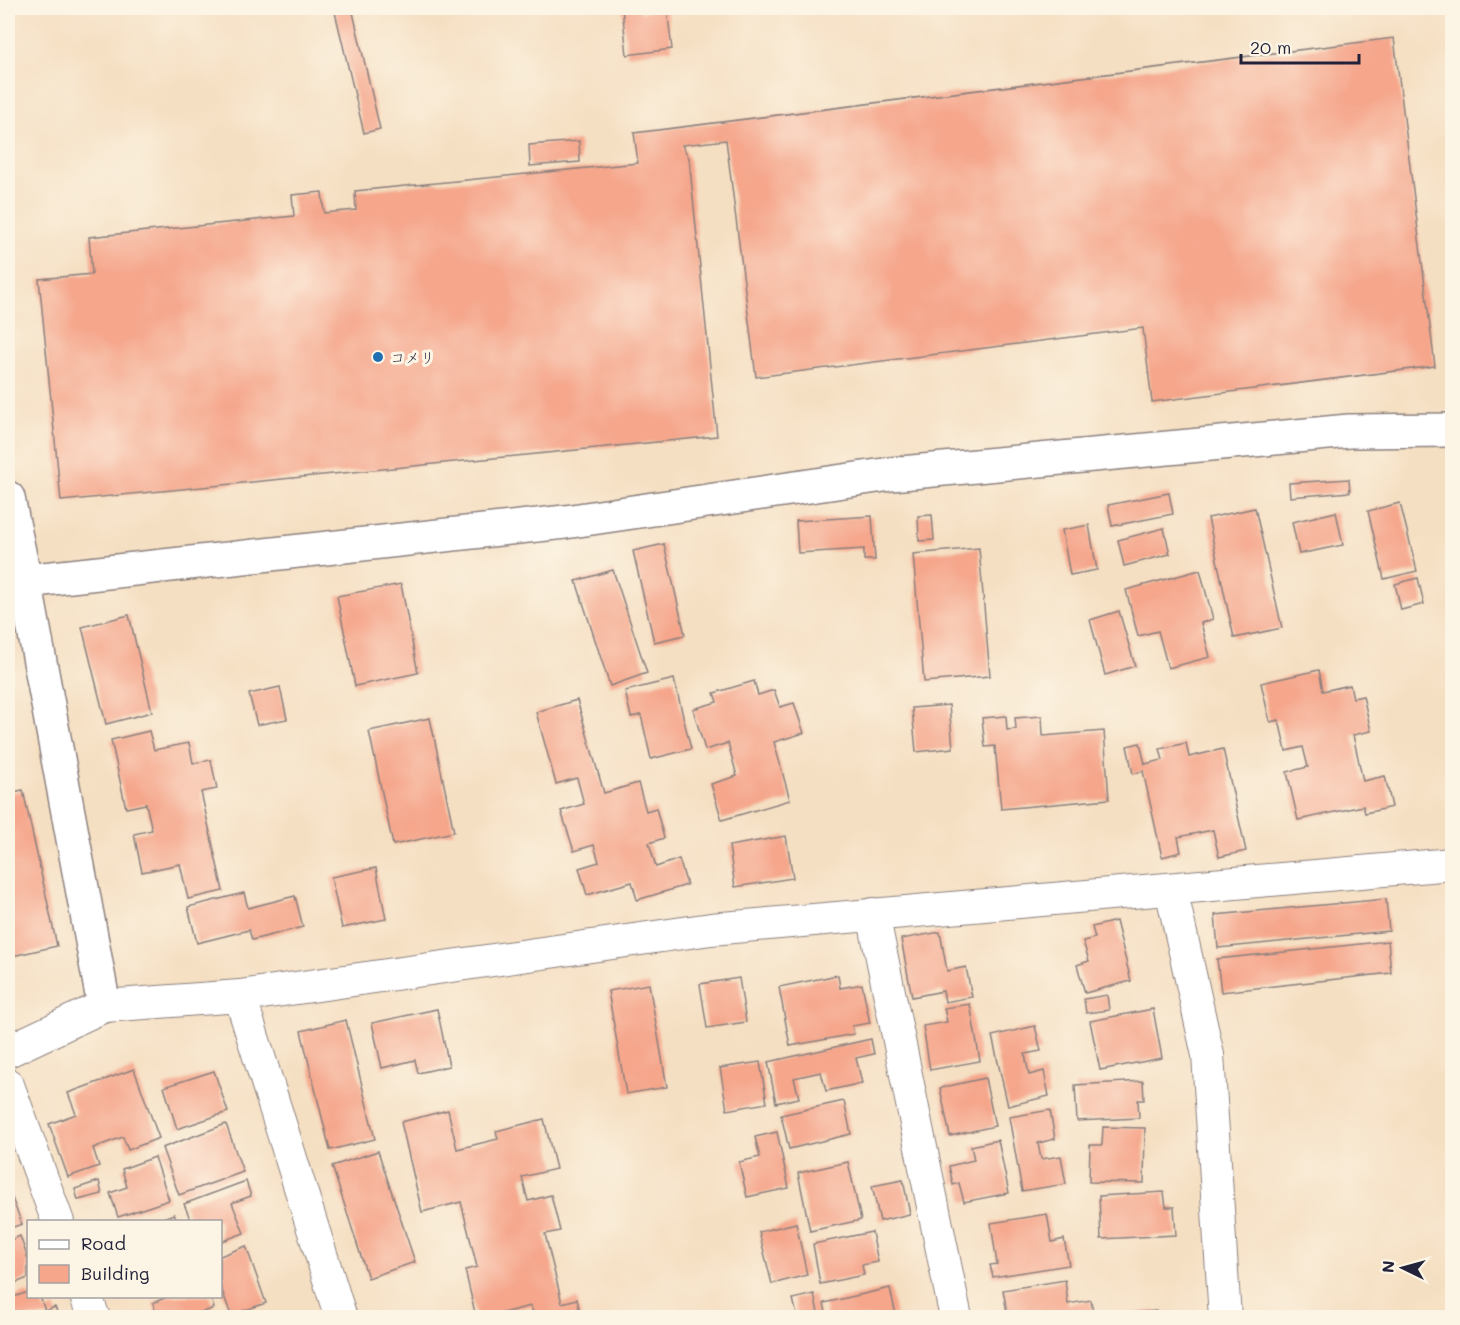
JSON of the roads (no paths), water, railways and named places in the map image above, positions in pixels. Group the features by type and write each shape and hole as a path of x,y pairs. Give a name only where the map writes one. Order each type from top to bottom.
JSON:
{"street":[{"path":"16,583 565,522 891,474 1349,431 1452,430"},
{"path":"8,498 16,583 104,1006"},
{"path":"8,1051 104,1006 240,996 711,929 1452,864"},
{"path":"1171,889 1208,1055 1225,1317"},
{"path":"873,914 956,1317"},
{"path":"240,996 341,1317"},
{"path":"8,1084 58,1220"},
{"path":"87,1298 94,1317"}],"place":[{"name":"コメリ","path":"378,357"}]}
